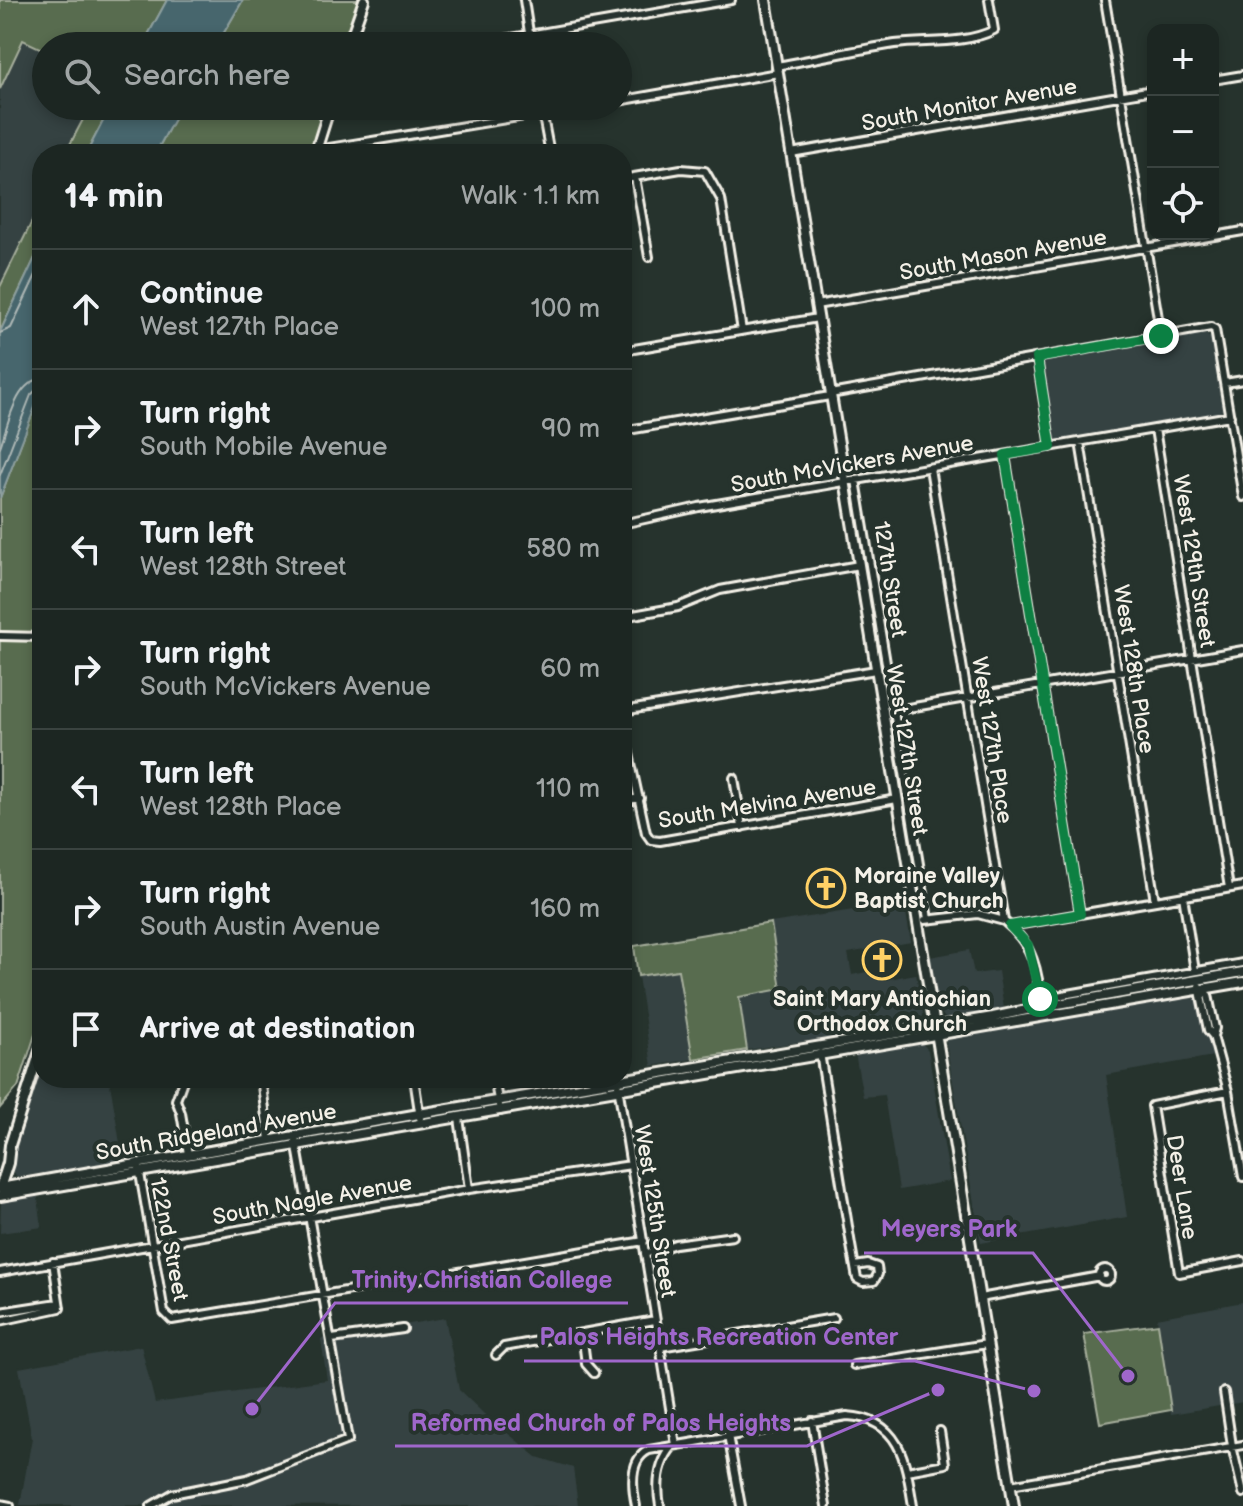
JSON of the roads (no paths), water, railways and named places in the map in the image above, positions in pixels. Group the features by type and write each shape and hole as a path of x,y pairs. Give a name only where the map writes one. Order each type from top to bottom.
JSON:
{"main road":[{"path":"353,32 364,0"},
{"name":"West 127th Street","path":"766,0 1014,1506"},
{"path":"318,144 326,120"},
{"name":"South Ridgeland Avenue","path":"632,1088 820,1056 935,1031 1040,1003 1197,975 1243,972"},
{"name":"South Ridgeland Avenue","path":"632,1076 819,1045 935,1031 1243,982"},
{"path":"0,1188 4,1162 32,1076"},
{"name":"South Ridgeland Avenue","path":"0,1196 188,1154 269,1140 296,1140 459,1118 576,1088 631,1088"},
{"name":"South Ridgeland Avenue","path":"0,1188 296,1140 419,1114 499,1106"},
{"path":"4,1162 14,1180 23,1184"}],"street":[{"path":"524,0 528,32"},
{"path":"551,32 731,0"},
{"path":"632,98 885,46 942,42 994,30 989,0"},
{"path":"1105,0 1161,336"},
{"path":"1219,79 1243,75"},
{"name":"South Monitor Avenue","path":"791,153 1147,91"},
{"path":"359,144 488,120"},
{"path":"544,120 548,144"},
{"path":"632,177 681,169 705,171 721,199 742,331"},
{"path":"635,177 649,257"},
{"name":"South Mason Avenue","path":"816,305 1243,231"},
{"path":"632,349 818,318"},
{"path":"632,429 1211,327 1215,329 1243,497"},
{"path":"1037,358 1051,447"},
{"path":"1225,383 1243,380"},
{"name":"South McVickers Avenue","path":"632,522 699,507 1230,416"},
{"name":"West 129th Street","path":"1155,429 1229,888"},
{"name":"West 128th Place","path":"1080,442 1155,901"},
{"path":"1005,455 1080,914"},
{"name":"West 127th Place","path":"930,468 1007,924 1028,945 1040,1003"},
{"name":"127th Street","path":"856,480 928,919"},
{"path":"632,615 678,607 720,590 859,565"},
{"path":"0,636 32,637"},
{"path":"883,712 1243,650"},
{"path":"632,709 876,670"},
{"path":"632,772 640,798"},
{"path":"734,778 742,827"},
{"name":"South Melvina Avenue","path":"632,799 640,798 646,833 651,840 660,841 897,799"},
{"path":"917,921 978,914 1007,924 1243,886"},
{"path":"1183,896 1200,990 1208,995 1215,1028 1213,1036 1228,1091 1243,1177"},
{"path":"1197,975 1243,963"},
{"path":"819,1045 855,1266"},
{"path":"180,1088 176,1100 188,1154"},
{"path":"262,1088 269,1140"},
{"path":"415,1088 421,1124"},
{"path":"496,1088 499,1106"},
{"name":"West 125th Street","path":"619,1090 675,1445"},
{"name":"Deer Lane","path":"1228,1091 1152,1106 1179,1273 1243,1261"},
{"path":"459,1118 469,1189"},
{"path":"151,1506 172,1494 247,1479 348,1440 296,1140"},
{"name":"South Nagle Avenue","path":"0,1272 469,1189 631,1165"},
{"name":"122nd Street","path":"139,1167 164,1312 172,1320 321,1295"},
{"path":"645,1254 675,1244 733,1236"},
{"path":"321,1295 644,1241"},
{"path":"0,1312 56,1311 60,1308 53,1262"},
{"path":"980,1298 1100,1276"},
{"path":"0,1321 23,1313"},
{"path":"660,1347 834,1318"},
{"path":"496,1355 504,1347 655,1320"},
{"path":"332,1339 403,1329"},
{"path":"582,1333 586,1364 594,1373"},
{"path":"854,1365 987,1344"},
{"path":"1224,1392 1243,1493"},
{"path":"636,1506 633,1478 639,1456 644,1452 847,1416 873,1422 885,1429 898,1444 913,1506"},
{"path":"812,1421 826,1506"},
{"path":"907,1471 945,1464 940,1431"},
{"path":"728,1435 741,1506"},
{"path":"660,1506 661,1464 675,1445"},
{"path":"1010,1485 1243,1445"},
{"path":"644,1452 656,1456 661,1464"},
{"path":"0,1504 10,1506"}],"water":[{"path":"167,0 243,0 224,32 150,32"},
{"path":"104,120 173,120 160,144 91,144"},
{"path":"32,264 32,415 0,498 0,332"}],"place":[{"name":"Moraine Valley Baptist Church","path":"826,888"},
{"name":"Saint Mary Antiochian Orthodox Church","path":"882,960"},
{"name":"Meyers Park","path":"1128,1376"},
{"name":"Reformed Church of Palos Heights","path":"938,1390"},
{"name":"Palos Heights Recreation Center","path":"1034,1391"},
{"name":"Trinity Christian College","path":"252,1409"}]}
